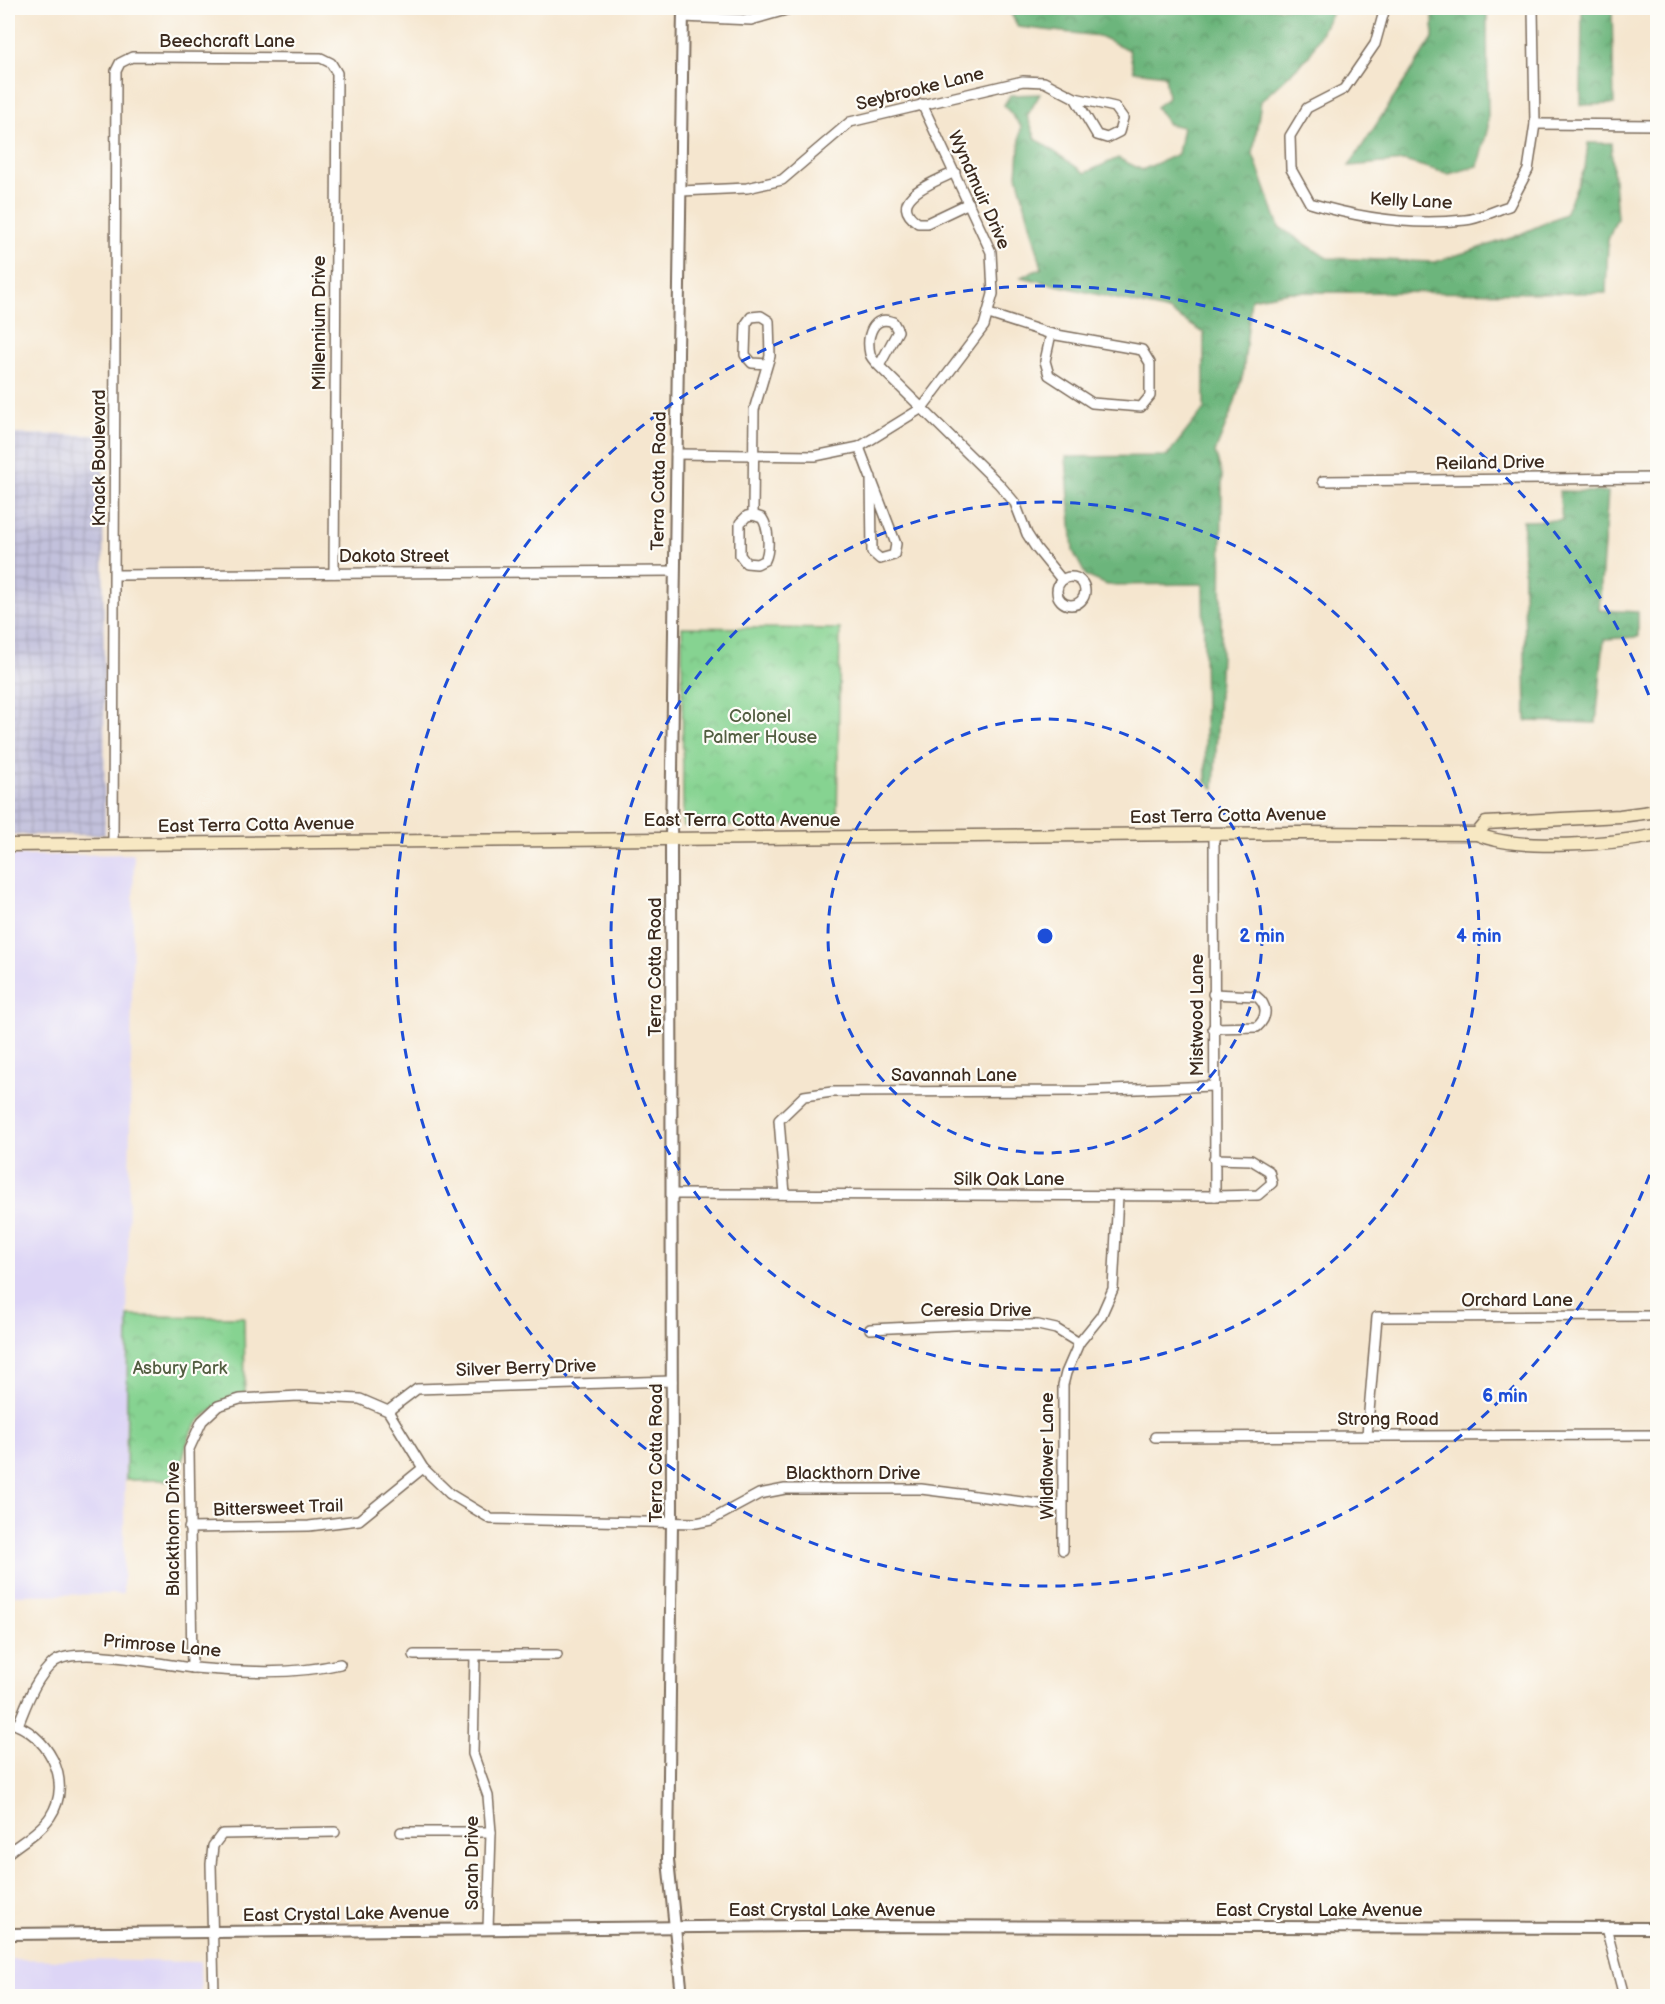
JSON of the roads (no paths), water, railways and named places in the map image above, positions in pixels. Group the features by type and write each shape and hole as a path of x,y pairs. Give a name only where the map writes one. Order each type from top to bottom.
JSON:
{"main road":[{"name":"East Terra Cotta Avenue","path":"1477,834 1486,823 1620,816 1658,811"},
{"name":"East Terra Cotta Avenue","path":"8,846 1214,834 1477,834 1489,839 1532,843 1594,843 1658,835"}],"street":[{"path":"683,12 751,20 794,8"},
{"name":"Kelly Lane","path":"1385,8 1375,44 1344,89 1307,108 1290,136 1291,169 1310,203 1340,212 1384,220 1466,220 1509,206 1528,170 1535,124 1533,8"},
{"name":"Terra Cotta Road","path":"682,1996 673,1927 668,1860 672,1522 671,839 683,12"},
{"name":"Beechcraft Lane","path":"116,71 120,63 132,57 321,58 331,63 337,73"},
{"name":"Knack Boulevard","path":"113,844 116,71"},
{"name":"Millennium Drive","path":"334,573 337,73"},
{"name":"Seybrooke Lane","path":"681,191 747,188 782,180 850,122 1023,81 1051,84 1075,98 1118,109 1124,122 1119,132 1107,138 1097,135 1075,98"},
{"name":"Wyndmuir Drive","path":"676,454 815,456 859,447 922,408 973,343 989,314 993,294 993,262 987,241 922,104"},
{"path":"1535,124 1658,125"},
{"path":"955,172 912,195 907,204 909,215 918,223 927,223 969,203"},
{"path":"989,314 1051,334 1142,350 1150,363 1150,396 1147,403 1137,408 1095,405 1049,375 1046,361 1051,334"},
{"path":"753,515 753,410 771,352 770,324 764,317 752,317 746,324 745,355 752,363 767,364"},
{"path":"879,366 898,331 894,322 884,319 874,323 871,331 871,355 879,366 1010,496 1027,534 1062,580"},
{"path":"859,447 871,477 896,544 894,555 888,558 880,559 872,552 871,477"},
{"name":"Reiland Drive","path":"1323,480 1658,478"},
{"path":"753,515 762,518 767,526 768,555 765,560 757,564 746,563 740,555 740,523 747,516 753,515"},
{"name":"Dakota Street","path":"115,575 674,571"},
{"name":"Mistwood Lane","path":"1214,834 1215,1196"},
{"path":"1213,994 1256,996 1264,1004 1265,1011 1265,1018 1257,1027 1213,1028"},
{"name":"Savannah Lane","path":"785,1194 779,1120 804,1096 832,1092 1086,1091 1213,1086"},
{"name":"Silk Oak Lane","path":"672,1194 1215,1196 1258,1195 1272,1183 1269,1171 1251,1160 1214,1159"},
{"name":"Wildflower Lane","path":"1064,1550 1062,1395 1066,1372 1079,1342 1101,1316 1113,1288 1118,1196"},
{"name":"Orchard Lane","path":"1367,1435 1377,1317 1658,1316"},
{"name":"Ceresia Drive","path":"870,1329 976,1324 1038,1325 1056,1329 1079,1342"},
{"name":"Silver Berry Drive","path":"388,1411 417,1389 672,1381"},
{"name":"Blackthorn Drive","path":"192,1668 189,1449 202,1421 218,1406 240,1399 329,1396 360,1399 388,1411 423,1468 450,1494 491,1519 672,1522 711,1520 759,1494 785,1489 921,1489 1062,1507"},
{"name":"Strong Road","path":"1155,1437 1658,1435"},
{"name":"Bittersweet Trail","path":"189,1528 309,1527 358,1520 423,1468"},
{"path":"414,1655 557,1655"},
{"name":"Primrose Lane","path":"18,1725 38,1681 56,1661 84,1656 124,1657 192,1668 310,1671 340,1664"},
{"name":"Sarah Drive","path":"475,1656 473,1754 488,1796 491,1832 488,1929"},
{"path":"8,1722 33,1733 49,1751 57,1771 55,1805 49,1817 8,1853"},
{"path":"214,1996 211,1864 213,1846 222,1834 335,1832"},
{"path":"401,1832 491,1832"},
{"name":"East Crystal Lake Avenue","path":"8,1934 673,1927 1658,1928"},
{"path":"1606,1928 1624,1996"}],"park label":[{"name":"Colonel Palmer House","path":"760,726"},
{"name":"Asbury Park","path":"180,1368"}]}
